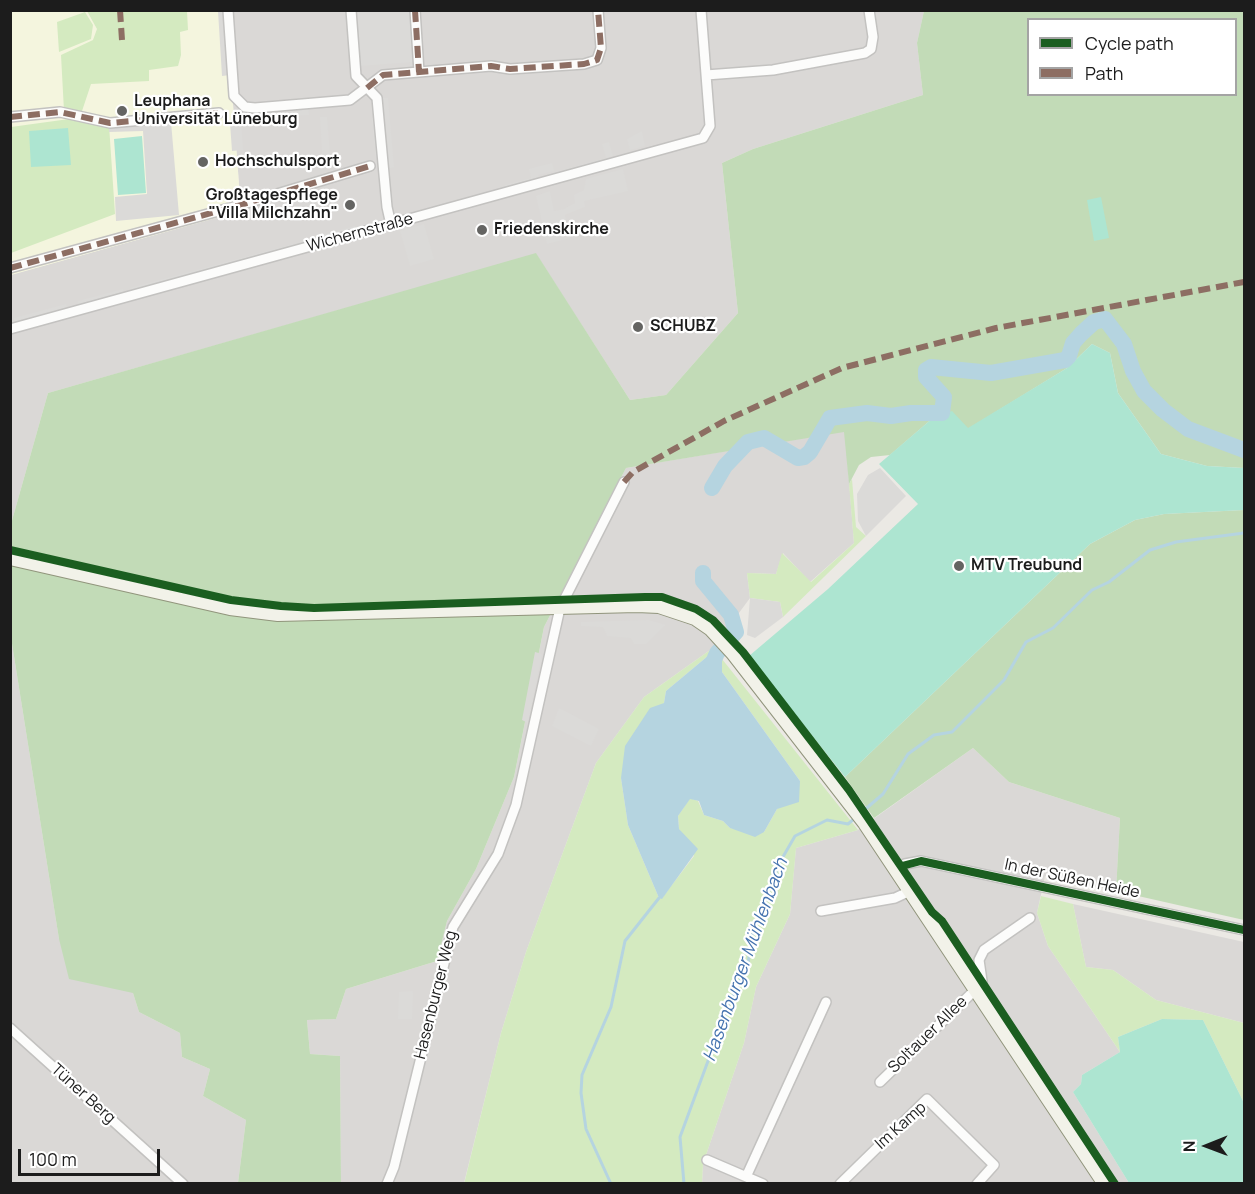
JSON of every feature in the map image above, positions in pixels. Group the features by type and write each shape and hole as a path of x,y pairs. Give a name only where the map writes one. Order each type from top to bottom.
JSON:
{"street":[{"path":"228,10 234,96 245,107 350,100 383,75 491,66 510,69 584,64 597,60 601,48 598,10"},
{"path":"351,10 356,76 377,98 387,207 391,225"},
{"path":"415,10 419,72"},
{"path":"701,10 706,75 773,70 865,54 871,49 873,37 868,10"},
{"name":"Wichernstraße","path":"10,329 703,138 708,133 706,75"},
{"path":"10,117 60,112 110,123 219,113"},
{"path":"10,268 370,166"},
{"name":"Hasenburger Weg","path":"387,1184 394,1167 453,927 498,854 516,805 560,608 624,482"},
{"path":"10,558 230,608 269,613 315,615 560,608"},
{"name":"Soltauer Allee","path":"560,608 659,606 695,618 723,641 865,823 977,988 1105,1184"},
{"name":"In der Süßen Heide","path":"896,870 905,864 921,861 1245,930"},
{"path":"821,911 895,898 910,891"},
{"name":"Soltauer Allee","path":"880,1082 977,988 982,981 979,960 984,950 1030,918"},
{"path":"746,1177 826,1002"},
{"name":"Tüner Berg","path":"10,1028 183,1184"},
{"name":"Im Kamp","path":"840,1184 927,1099 994,1165 977,1184"},
{"path":"707,1160 763,1184"}],"shaded area":[{"name":"Leuphana Universität Lüneburg","path":"11,11 226,11 241,211 11,275"},
{"path":"218,11 225,11 230,75 222,76"},
{"path":"226,11 924,11 917,43 923,95 753,149 722,163 738,313 666,395 630,400 536,254 48,393 11,524 10,275 241,211"},
{"path":"356,11 410,11 413,62 360,66"},
{"path":"377,98 388,98 394,167 383,170 384,174 377,170 372,118 378,114"},
{"path":"308,103 309,115 261,117 260,107"},
{"path":"320,117 327,117 331,167 323,168"},
{"path":"171,122 179,215 116,221 115,197 147,194 143,131 109,132 109,125"},
{"path":"241,122 243,150 232,151 230,123"},
{"path":"642,131 645,146 630,150 627,139"},
{"path":"609,142 613,156 606,158 602,144"},
{"path":"606,158 607,161 549,177 548,174"},
{"path":"552,163 554,171 538,175 539,179 504,189 505,185 531,178 529,169"},
{"path":"623,169 628,191 584,201 585,207 565,215 570,238 547,244 536,196 550,191 554,211 564,209 575,203 574,195 584,190 586,179"},
{"path":"424,224 434,259 410,266 400,231"},
{"path":"355,226 356,229 301,244 300,241"},
{"path":"293,244 294,247 131,291 130,288"},
{"path":"123,289 124,292 79,305 78,301"},
{"path":"66,304 67,308 15,322 14,318"},
{"path":"845,431 854,543 810,582 783,553 776,574 747,573 750,598 713,648 644,697 596,763 526,952 501,1033 464,1183 341,1183 340,1056 310,1054 307,1020 336,1019 346,989 437,961 447,921 476,869 514,777 544,627 626,468"},
{"path":"880,468 906,496 866,536 858,521 857,494 868,475"},
{"path":"750,598 780,602 783,617 755,638 747,635"},
{"path":"648,620 666,625 646,644 634,644 631,638 607,636 603,627 581,626 581,622"},
{"path":"10,631 59,939 133,993 139,1012 180,1033 182,1057 210,1069 203,1096 246,1120 238,1183 11,1183"},
{"path":"535,652 542,654 528,723 522,720"},
{"path":"559,708 599,729 591,746 552,726"},
{"path":"973,748 1009,782 1120,818 1116,891 1045,876 1037,913 1048,946 1120,1052 1082,1075 1081,1084 1073,1092 1129,1183 702,1184 703,1164 744,1043 756,987 790,914 796,848 858,830"},
{"path":"1073,904 1244,942 1244,1023 1156,1000 1113,970 1086,967"},
{"path":"413,991 412,1019 398,1019 399,992"}],"green space":[{"path":"87,11 187,11 188,30 180,32 181,55 178,66 149,70 149,81 91,84 82,111 64,111 61,55 93,40 97,29"},
{"path":"924,11 1244,11 1244,468 1207,466 1161,454 1118,393 1110,353 1092,344 1067,368 968,429 934,417 890,455 871,457 859,465 849,484 844,432 626,468 544,627 514,777 476,869 447,921 437,961 346,989 336,1019 307,1020 310,1054 340,1056 341,1183 238,1183 246,1120 203,1096 210,1069 182,1057 180,1033 139,1012 133,993 69,979 59,939 10,631 11,524 48,393 536,253 630,400 666,395 738,313 722,163 753,149 923,95 917,43"},
{"path":"85,12 93,25 91,39 59,52 57,22"},
{"path":"69,119 109,125 115,214 11,253 11,127"},
{"path":"68,128 71,165 31,167 29,131"},
{"path":"142,136 146,193 118,195 114,139"},
{"path":"1101,197 1109,238 1094,241 1087,200"},
{"name":"MTV Treubund","path":"1092,344 1110,353 1118,393 1161,454 1207,466 1244,468 1244,510 1164,514 1135,520 1090,544 845,777 749,656 828,589 918,504 879,464 934,417 952,411 968,428 1067,368"},
{"path":"852,479 856,527 866,536 783,617 780,602 750,598 747,573 776,574 782,553 811,582 854,543 849,484"},
{"path":"1244,510 1244,920 1116,891 1120,818 1009,782 973,748 874,818 845,777 1090,544 1135,520 1164,514"},
{"path":"713,648 715,650 666,691 664,703 621,778 628,825 659,898 662,898 694,856 679,829 678,816 690,798 698,801 704,815 723,821 730,828 764,832 777,809 800,781 722,672 722,659 858,830 796,848 790,914 756,987 744,1043 703,1164 702,1183 464,1184 501,1033 526,952 596,763 644,697"},
{"path":"1041,896 1073,904 1086,967 1113,970 1156,1000 1244,1023 1244,1103 1203,1020 1162,1019 1118,1037 1120,1052 1048,946 1037,913"},
{"path":"1162,1019 1203,1020 1244,1103 1244,1183 1129,1183 1073,1092 1081,1084 1082,1075 1120,1052 1118,1037"}],"water":[{"path":"715,650 722,659 722,672 800,781 799,802 777,809 764,832 755,837 730,828 723,821 704,815 699,801 690,799 678,816 679,829 698,849 662,899 659,898 628,825 621,778 625,746 650,708 664,703 666,691"}],"waterway":[{"name":"Hasenburger Mühlenbach","path":"712,488 725,466 748,442 764,438 798,458 810,452 830,418 867,413 891,416 911,413 942,413 944,397 926,377 926,370 931,367 991,373 1065,360 1069,356 1073,343 1081,334 1094,322 1105,319 1124,344 1133,371 1144,391 1163,410 1188,429 1244,450"},
{"name":"Hasenburger Mühlenbach","path":"862,812 883,794 908,754 934,735 952,732 1004,680 1026,642 1053,628 1092,590 1109,582 1150,550 1176,542 1244,533"},
{"name":"Hasenburger Mühlenbach","path":"703,573 703,581 731,615 736,632 717,653 709,672"},
{"name":"Hasenburger Mühlenbach","path":"684,1184 680,1137 729,1004 748,964 752,935 780,862 795,836 827,820 848,824 855,818"},
{"name":"Hasenburger Mühlenbach","path":"611,1184 586,1129 581,1093 582,1075 611,1007 625,941 659,898"}],"marked path":[{"path":"120,10 122,40"},
{"path":"415,10 419,72"},
{"path":"367,88 383,75 491,66 510,69 584,64 597,60 601,48 598,10"},
{"path":"10,117 60,112 110,123 219,113"},
{"path":"10,268 237,206 370,166"},
{"path":"624,482 633,472 724,421 842,368 996,328 1244,282"}],"cycle path":[{"path":"10,550 231,600 281,606 314,608 662,597 696,609 713,620 743,652 849,790 932,912 942,921 1115,1184"},
{"path":"902,866 921,861 1244,930"}],"place":[{"name":"Leuphana Universität Lüneburg","path":"122,111"},
{"name":"Hochschulsport","path":"203,162"},
{"name":"Großtagespflege \"Villa Milchzahn\"","path":"350,205"},
{"name":"Friedenskirche","path":"482,230"},
{"name":"SCHUBZ","path":"638,327"},
{"name":"MTV Treubund","path":"959,566"}]}
